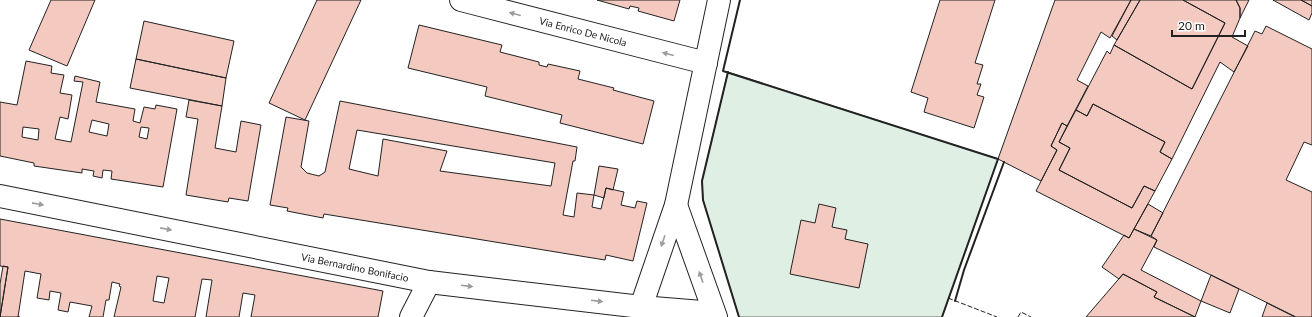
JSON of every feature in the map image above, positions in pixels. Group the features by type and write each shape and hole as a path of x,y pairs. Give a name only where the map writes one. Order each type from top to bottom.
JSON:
{"street":[{"name":"Via Enrico De Nicola","path":"461,0 706,63"},
{"path":"641,307 676,204 719,0"},
{"name":"Via Bernardino Bonifacio","path":"0,196 429,282 715,315"},
{"path":"676,204 715,315"},
{"path":"412,317 429,282"}],"green space":[{"path":"728,72 998,159 942,317 739,317 703,200 702,181"}],"building":[{"path":"51,0 95,0 67,66 29,50"},
{"path":"317,0 361,0 305,120 269,103"},
{"path":"597,0 680,0 674,21 638,11 639,8 630,6 629,9"},
{"path":"940,0 995,0 975,63 983,65 977,84 981,84 977,95 984,97 974,128 924,112 928,98 911,92"},
{"path":"1055,0 1131,0 1110,38 1101,32 1077,80 1088,86 1067,126 1062,123 1051,146 1057,150 1041,181 998,159"},
{"path":"1131,0 1140,0 1117,40 1112,36"},
{"path":"1140,0 1183,0 1225,23 1192,89 1114,45"},
{"path":"1183,0 1236,0 1240,8 1240,18 1232,37 1248,46 1234,72 1220,62 1172,159 1160,152 1165,142 1093,104 1087,116 1076,110 1107,51 1110,54 1114,45 1192,89 1225,23"},
{"path":"1236,0 1249,0 1240,18 1240,8"},
{"path":"1273,0 1301,0 1312,6 1312,13 1309,20"},
{"path":"1301,0 1312,0 1312,6"},
{"path":"144,21 234,41 226,78 136,59"},
{"path":"419,25 502,45 500,52 539,62 539,65 547,67 548,64 580,71 578,79 614,88 613,90 654,101 643,144 560,123 562,115 485,96 487,87 408,68"},
{"path":"1266,26 1312,49 1312,145 1304,142 1286,180 1312,192 1312,317 1296,317 1154,247 1157,240 1151,236 1255,31 1262,34"},
{"path":"136,59 226,78 222,106 130,88"},
{"path":"26,61 52,66 51,73 64,75 60,93 72,95 68,119 60,117 55,139 71,142 83,82 74,81 75,76 100,82 96,102 135,109 133,121 140,123 144,107 155,109 156,105 177,109 163,187 111,179 112,171 103,170 102,178 93,176 94,171 82,169 82,173 34,166 34,163 0,156 0,102 17,105","holes":["92,120 109,124 107,136 89,132","23,127 39,129 38,140 22,137","141,127 149,128 147,139 139,137"]},
{"path":"189,100 222,106 215,148 236,152 241,121 261,125 248,201 229,198 228,202 186,195 198,119 186,117"},
{"path":"340,101 577,147 563,215 574,217 577,193 594,195 592,207 601,209 606,188 624,192 621,205 635,208 637,201 647,203 633,261 606,255 605,260 324,214 323,218 287,211 288,208 270,205 286,117 309,121 301,167 307,173 319,176 325,172","holes":["357,130 555,163 551,186 440,171 447,151 383,139 378,176 349,169"]},
{"path":"1093,104 1165,142 1160,152 1172,159 1155,191 1144,186 1132,208 1059,170 1070,148 1059,142 1076,110 1087,116"},
{"path":"1062,123 1067,126 1059,142 1070,148 1059,170 1132,208 1144,186 1155,191 1129,238 1036,191 1057,150 1051,146"},
{"path":"599,166 618,169 613,190 606,188 604,198 594,195"},
{"path":"819,204 836,208 832,227 847,230 845,239 868,244 859,288 790,274 801,220 815,223"},
{"path":"1148,204 1163,213 1151,236 1134,229"},
{"path":"0,219 383,291 378,317 251,317 255,295 243,293 239,317 206,317 212,280 202,279 195,317 114,317 121,287 119,286 120,284 112,282 109,300 106,300 103,317 89,317 92,306 70,302 68,312 58,310 61,293 50,291 49,300 37,298 41,274 25,271 18,317 0,317 8,267 0,266","holes":["157,276 169,278 164,303 153,301"]},
{"path":"1134,229 1157,240 1141,270 1201,301 1195,317 1154,297 1157,292 1123,274 1119,279 1102,267 1124,235 1129,238"},
{"path":"3,266 8,267 0,317 0,284"},
{"path":"1123,274 1157,292 1154,297 1195,317 1086,317"},
{"path":"1211,275 1239,289 1230,313 1201,301"},
{"path":"1267,303 1295,317 1262,317"}],"fence":[{"path":"948,298 997,317"},
{"path":"1018,317 1021,312 1031,317"}],"wall":[{"path":"740,0 723,71 998,159 942,317"},
{"path":"728,72 702,181 703,200 739,317"},
{"path":"955,301 964,270 1004,162"}]}
